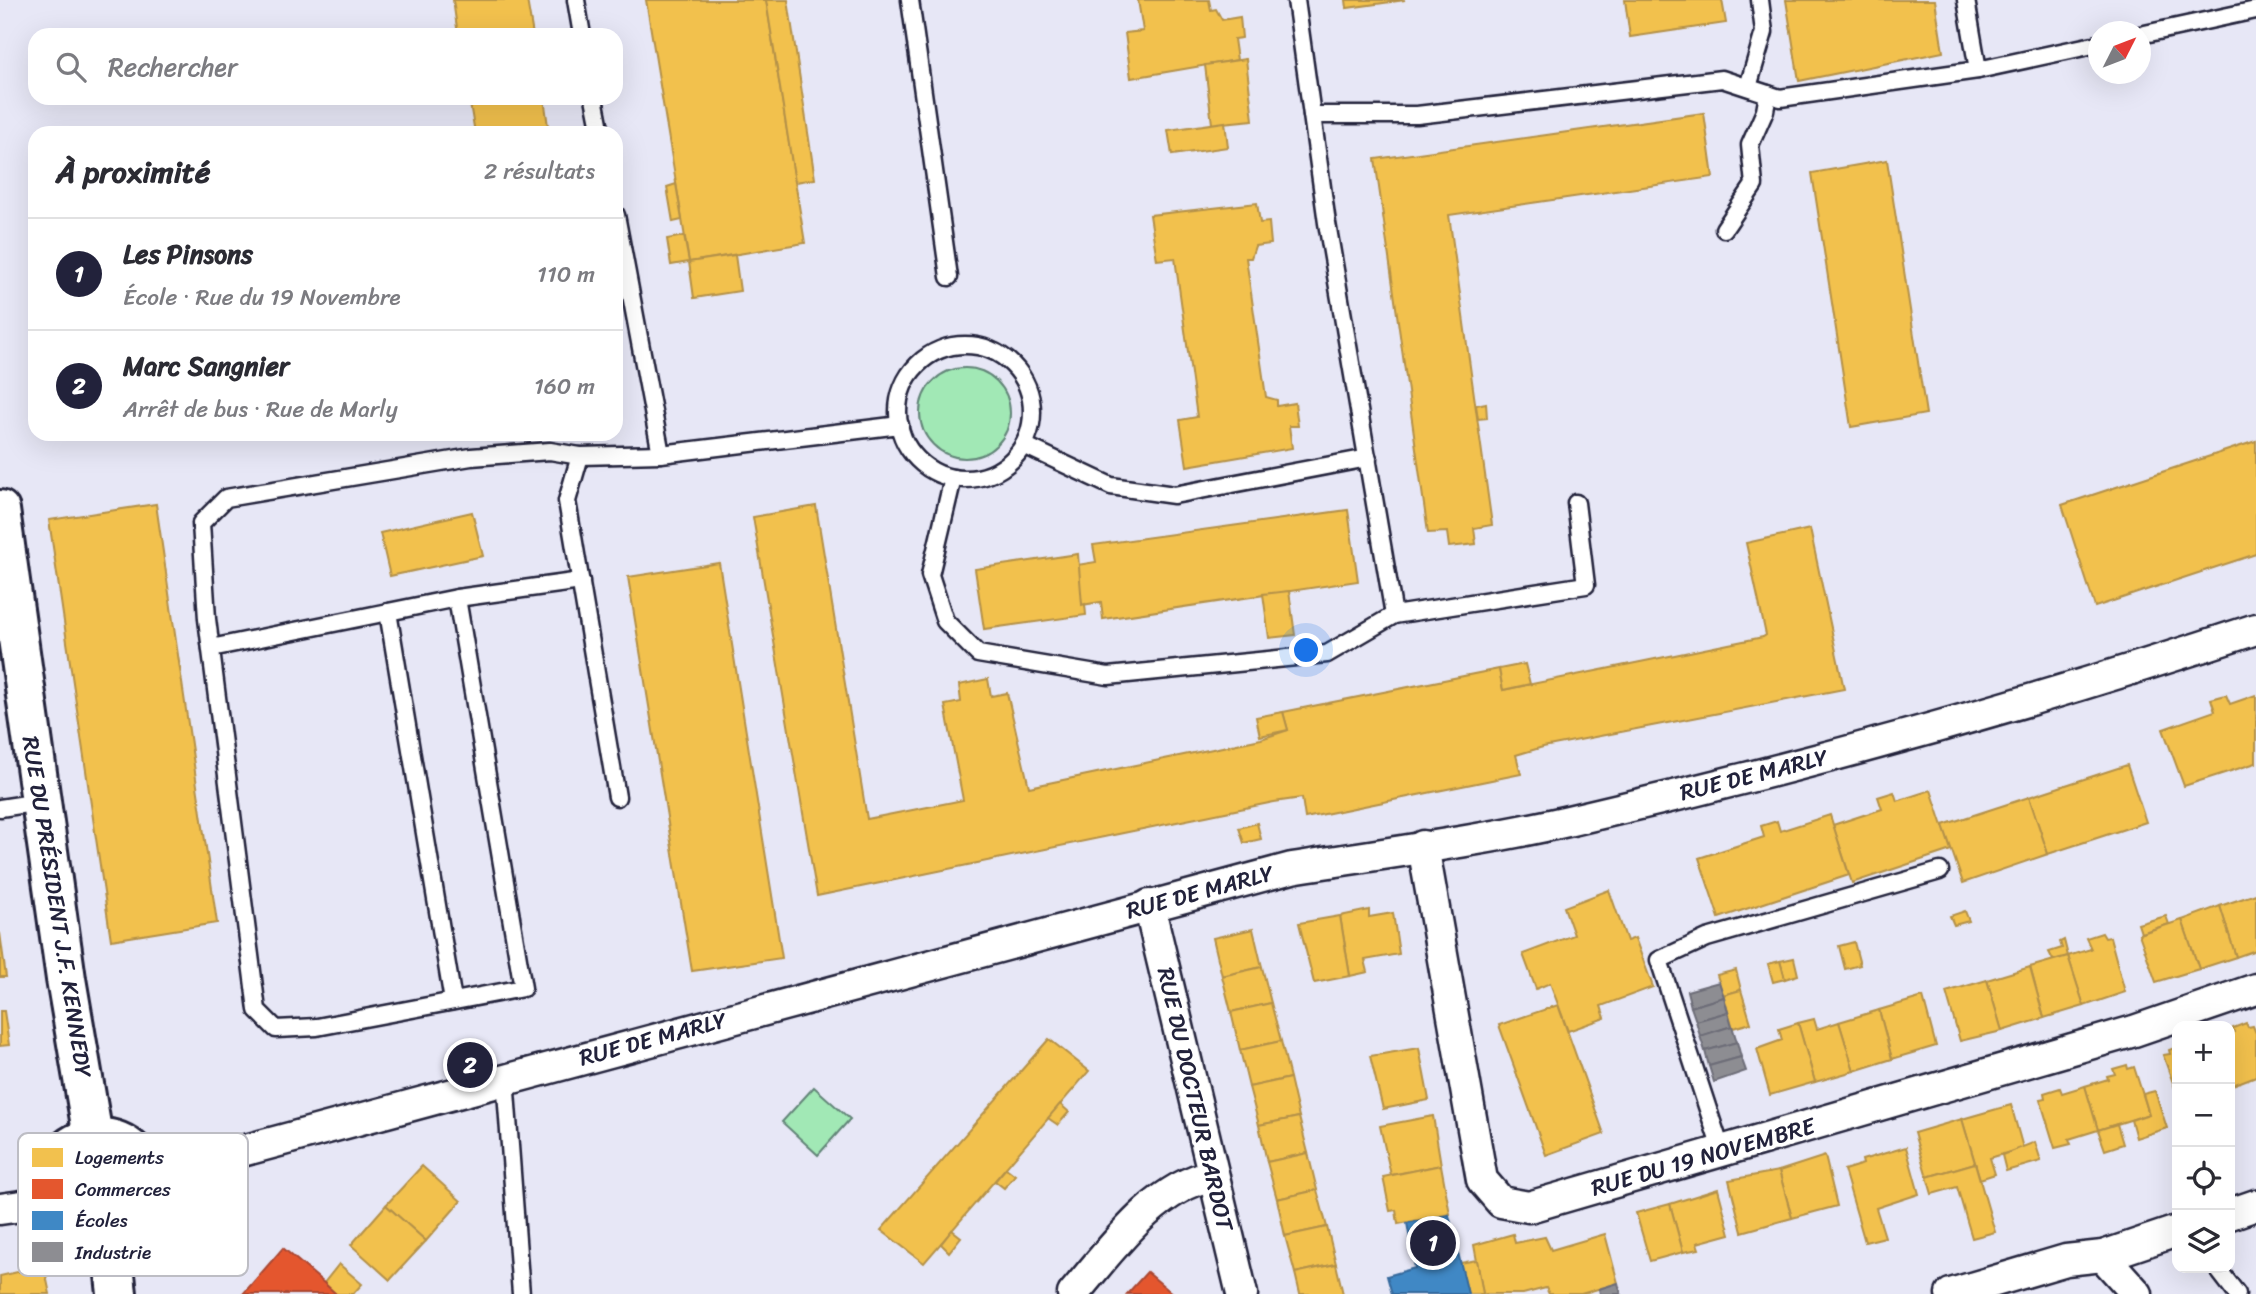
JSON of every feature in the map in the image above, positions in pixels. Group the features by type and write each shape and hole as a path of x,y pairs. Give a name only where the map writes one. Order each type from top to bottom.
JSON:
{"street":[{"name":"RUE DU PRÉSIDENT J.F. KENNEDY","path":"0,510 40,802 92,1133"},
{"name":"RUE DE MARLY","path":"248,1149 1292,868 1479,839 1568,821 1904,737 2256,629"},
{"name":"RUE DU 19 NOVEMBRE","path":"1423,846 1482,1180 1501,1202 1529,1207 2134,1031 2256,989"},
{"name":"RUE DU DOCTEUR BARDOT","path":"1149,905 1242,1294"},
{"path":"1073,1294 1146,1213 1194,1179 1213,1175"},
{"path":"2235,1212 2256,1205"},
{"path":"0,1209 18,1206"},
{"path":"1951,1294 2066,1260 2103,1256 2172,1233"},
{"path":"2103,1256 2137,1294"},
{"path":"115,1276 117,1294"}],"lane":[{"path":"576,0 581,28"},
{"path":"909,0 949,277"},
{"path":"1296,0 1312,115 1394,615"},
{"path":"1748,87 1764,32 1760,0"},
{"path":"1966,0 1978,70"},
{"path":"2151,33 2256,10"},
{"path":"1312,115 1417,115 1722,79 1780,98 1978,70 2088,46"},
{"path":"1724,229 1754,186 1750,145 1765,111 1769,94"},
{"path":"595,105 600,126"},
{"path":"623,252 661,454"},
{"path":"974,345 996,352 1014,365 1027,385 1032,405 1031,426 1024,445 1011,461 994,473 974,479 953,478 931,470 914,455 902,435 900,425 901,390 912,370 929,355 951,346 974,345"},
{"path":"457,598 523,988 317,1027 276,1029 257,1010 211,648 201,523 226,498 471,457 550,451 580,456 661,454 900,425"},
{"path":"1024,445 1111,486 1174,495 1368,458"},
{"path":"580,456 568,501 617,797"},
{"path":"953,478 930,575 945,621 978,654 1108,676 1327,654 1394,615 1586,585 1576,503"},
{"path":"211,648 457,598 581,580"},
{"path":"388,612 453,1001"},
{"path":"0,808 40,802"},
{"path":"1722,1152 1659,960 1707,938 1940,871"},
{"path":"505,1078 520,1294"},
{"path":"2221,1273 2237,1294"}],"green space":[{"path":"965,368 982,372 997,381 1006,396 1010,413 1006,430 997,445 982,454 965,458 948,454 933,445 924,430 920,413 924,396 933,381 948,372"},
{"path":"814,1087 850,1119 818,1155 782,1122"}],"building: Logements":[{"path":"453,0 527,0 532,28 457,28"},
{"path":"646,0 766,0 805,243 689,262"},
{"path":"766,0 788,0 815,179 795,182"},
{"path":"1138,0 1209,0 1211,10 1216,9 1222,20 1240,17 1242,38 1234,39 1237,60 1131,78 1125,33 1143,31"},
{"path":"1346,0 1405,0 1347,8"},
{"path":"1625,0 1722,0 1726,23 1630,37"},
{"path":"1786,0 1935,0 1943,52 1799,81"},
{"path":"1246,59 1253,120 1212,124 1205,65"},
{"path":"470,105 545,105 548,126 474,126"},
{"path":"1704,113 1713,177 1449,215 1492,525 1474,528 1476,544 1449,547 1447,532 1428,533 1375,159"},
{"path":"1225,122 1228,147 1172,155 1168,130"},
{"path":"1887,160 1926,414 1851,427 1812,173"},
{"path":"676,184 682,220 673,222 667,187"},
{"path":"1257,203 1260,223 1269,222 1271,244 1255,246 1251,258 1246,258 1266,397 1277,400 1277,406 1295,403 1298,426 1289,426 1292,448 1187,466 1180,420 1197,417 1175,258 1157,260 1150,215"},
{"path":"684,236 689,262 671,265 667,239"},
{"path":"735,255 740,291 694,298 689,262"},
{"path":"1486,403 1487,418 1478,419 1476,405"},
{"path":"2256,441 2256,554 2095,607 2062,505"},
{"path":"156,504 217,923 111,940 49,520"},
{"path":"816,506 867,819 963,800 945,705 961,702 959,685 988,679 991,696 1007,693 1029,787 1261,739 1288,730 1283,712 1499,669 1503,690 1763,637 1766,635 1746,543 1810,529 1844,689 1543,747 1516,755 1521,774 1305,818 1302,798 1274,802 817,896 753,517"},
{"path":"1348,510 1358,581 1103,619 1101,602 1082,605 1077,565 1096,562 1093,545"},
{"path":"472,512 483,556 390,576 380,533"},
{"path":"1078,554 1082,605 1085,604 1086,615 984,629 975,569"},
{"path":"719,563 782,958 692,971 628,577"},
{"path":"1289,591 1295,635 1269,638 1263,594"},
{"path":"1525,664 1530,684 1503,690 1499,669"},
{"path":"2226,695 2230,704 2256,695 2256,763 2184,786 2163,729 2215,711 2211,699"},
{"path":"1283,712 1288,730 1260,736 1256,717"},
{"path":"2127,765 2146,822 2048,854 2029,797"},
{"path":"1931,790 1951,850 1852,883 1833,825 1882,809 1878,797 1894,792 1897,801"},
{"path":"2029,797 2048,854 1963,883 1943,825"},
{"path":"1830,815 1849,875 1719,918 1699,858 1764,837 1761,826 1777,821 1780,831"},
{"path":"1257,823 1261,839 1244,843 1239,828"},
{"path":"1609,890 1627,941 1635,938 1653,987 1601,1006 1605,1018 1568,1031 1550,983 1536,989 1523,954 1574,935 1564,907"},
{"path":"2256,894 2256,950 2236,957 2220,906"},
{"path":"2220,906 2236,957 2199,969 2182,920"},
{"path":"1369,910 1369,917 1393,913 1399,954 1365,960 1368,972 1350,976 1340,916"},
{"path":"1965,911 1969,921 1954,925 1950,916"},
{"path":"1340,916 1350,976 1314,983 1299,923"},
{"path":"2166,916 2169,924 2141,933 2138,924"},
{"path":"2182,920 2199,969 2156,982 2139,934"},
{"path":"1253,929 1262,967 1222,976 1213,938"},
{"path":"0,933 6,977 0,977"},
{"path":"2102,933 2105,938 2110,937 2125,992 2084,1006 2068,956 2091,949 2086,938"},
{"path":"2064,940 2068,956 2053,960 2049,952 2062,948 2060,942"},
{"path":"1854,942 1860,965 1845,969 1839,946"},
{"path":"2068,956 2084,1006 2044,1018 2030,967"},
{"path":"1794,958 1798,975 1785,979 1780,961"},
{"path":"1780,961 1785,979 1773,982 1768,964"},
{"path":"1262,967 1271,1003 1231,1012 1222,976"},
{"path":"2030,967 2044,1018 2002,1031 1987,980"},
{"path":"1736,970 1741,990 1723,995 1717,975"},
{"path":"1987,980 2002,1031 1960,1041 1946,992"},
{"path":"1741,990 1751,1023 1733,1028 1723,995"},
{"path":"1923,997 1936,1046 1892,1059 1879,1010"},
{"path":"1271,1003 1281,1041 1240,1050 1231,1012"},
{"path":"1558,1005 1604,1134 1546,1155 1499,1025"},
{"path":"1879,1010 1892,1059 1854,1071 1839,1022"},
{"path":"0,1011 4,1011 9,1045 0,1046"},
{"path":"1814,1019 1817,1029 1839,1022 1854,1071 1815,1082 1798,1023"},
{"path":"1798,1023 1815,1082 1770,1095 1757,1049 1782,1040 1779,1029"},
{"path":"2246,1023 2248,1027 2253,1026 2256,1033 2256,1076 2235,1084 2235,1084 2235,1027"},
{"path":"1049,1039 1089,1071 924,1263 881,1230"},
{"path":"1281,1041 1290,1078 1249,1087 1240,1050"},
{"path":"1419,1048 1429,1100 1383,1109 1370,1056"},
{"path":"2172,1049 2172,1080 2163,1055 2170,1054 2169,1050"},
{"path":"2127,1065 2128,1069 2134,1067 2149,1114 2098,1130 2085,1086 2108,1079 2107,1076 2115,1074 2113,1069"},
{"path":"1290,1078 1299,1117 1259,1125 1249,1087"},
{"path":"2085,1086 2098,1130 2069,1139 2071,1144 2055,1148 2040,1099 2045,1098 2044,1093 2060,1088 2062,1093"},
{"path":"2155,1091 2167,1128 2136,1138 2131,1120 2149,1114 2143,1094"},
{"path":"1060,1104 1069,1112 1058,1125 1048,1118"},
{"path":"2011,1105 2023,1148 1990,1158 1995,1174 1980,1179 1962,1119"},
{"path":"1433,1116 1441,1165 1391,1175 1380,1126"},
{"path":"1299,1117 1308,1153 1267,1162 1259,1125"},
{"path":"1962,1119 1975,1163 1927,1177 1914,1133"},
{"path":"2117,1124 2123,1144 2105,1150 2098,1130"},
{"path":"2035,1142 2041,1161 2006,1171 2002,1155"},
{"path":"1906,1147 1919,1194 1876,1208 1885,1237 1865,1242 1844,1170 1863,1164 1862,1160"},
{"path":"1308,1153 1317,1190 1277,1199 1267,1162"},
{"path":"1825,1156 1837,1206 1792,1218 1779,1171"},
{"path":"1975,1163 1995,1232 1972,1238 1957,1187 1932,1194 1927,1177"},
{"path":"1441,1165 1450,1214 1398,1224 1396,1210 1390,1211 1383,1177"},
{"path":"422,1166 461,1201 426,1241 386,1205"},
{"path":"1006,1168 1015,1175 1004,1188 995,1181"},
{"path":"1779,1171 1792,1218 1742,1232 1729,1180"},
{"path":"1718,1189 1730,1234 1697,1243 1699,1249 1683,1252 1670,1204"},
{"path":"1317,1190 1327,1227 1285,1236 1277,1199"},
{"path":"1670,1204 1683,1252 1650,1261 1636,1213"},
{"path":"386,1205 426,1241 390,1280 351,1245"},
{"path":"1327,1227 1336,1264 1295,1273 1285,1236"},
{"path":"952,1230 961,1237 949,1252 941,1244"},
{"path":"1513,1234 1515,1243 1545,1237 1551,1250 1605,1234 1618,1283 1581,1294 1549,1294 1546,1288 1523,1294 1483,1294 1474,1245"},
{"path":"1477,1260 1483,1294 1468,1294 1460,1263"},
{"path":"339,1264 362,1284 353,1294 336,1294 324,1283"},
{"path":"1336,1264 1343,1294 1300,1294 1295,1273"},
{"path":"18,1272 18,1276 46,1276 50,1294 0,1294 0,1276"}],"building: Commerces":[{"path":"283,1248 324,1283 336,1294 243,1294"},
{"path":"1147,1272 1173,1294 1127,1294"}],"building: Écoles":[{"path":"1449,1215 1468,1294 1392,1294 1387,1276 1415,1268 1407,1223"}],"building: Industrie":[{"path":"1719,982 1724,997 1691,1007 1687,991"},
{"path":"1724,997 1728,1012 1696,1021 1691,1007"},
{"path":"1728,1012 1732,1026 1700,1036 1696,1021"},
{"path":"1732,1026 1737,1042 1705,1051 1700,1036"},
{"path":"1737,1042 1741,1057 1709,1066 1705,1051"},
{"path":"1741,1057 1746,1071 1714,1082 1709,1066"},
{"path":"1618,1283 1621,1294 1600,1294 1599,1289"}],"place":[{"name":"Marc Sangnier","path":"470,1065"},
{"name":"Les Pinsons","path":"1433,1243"}]}
